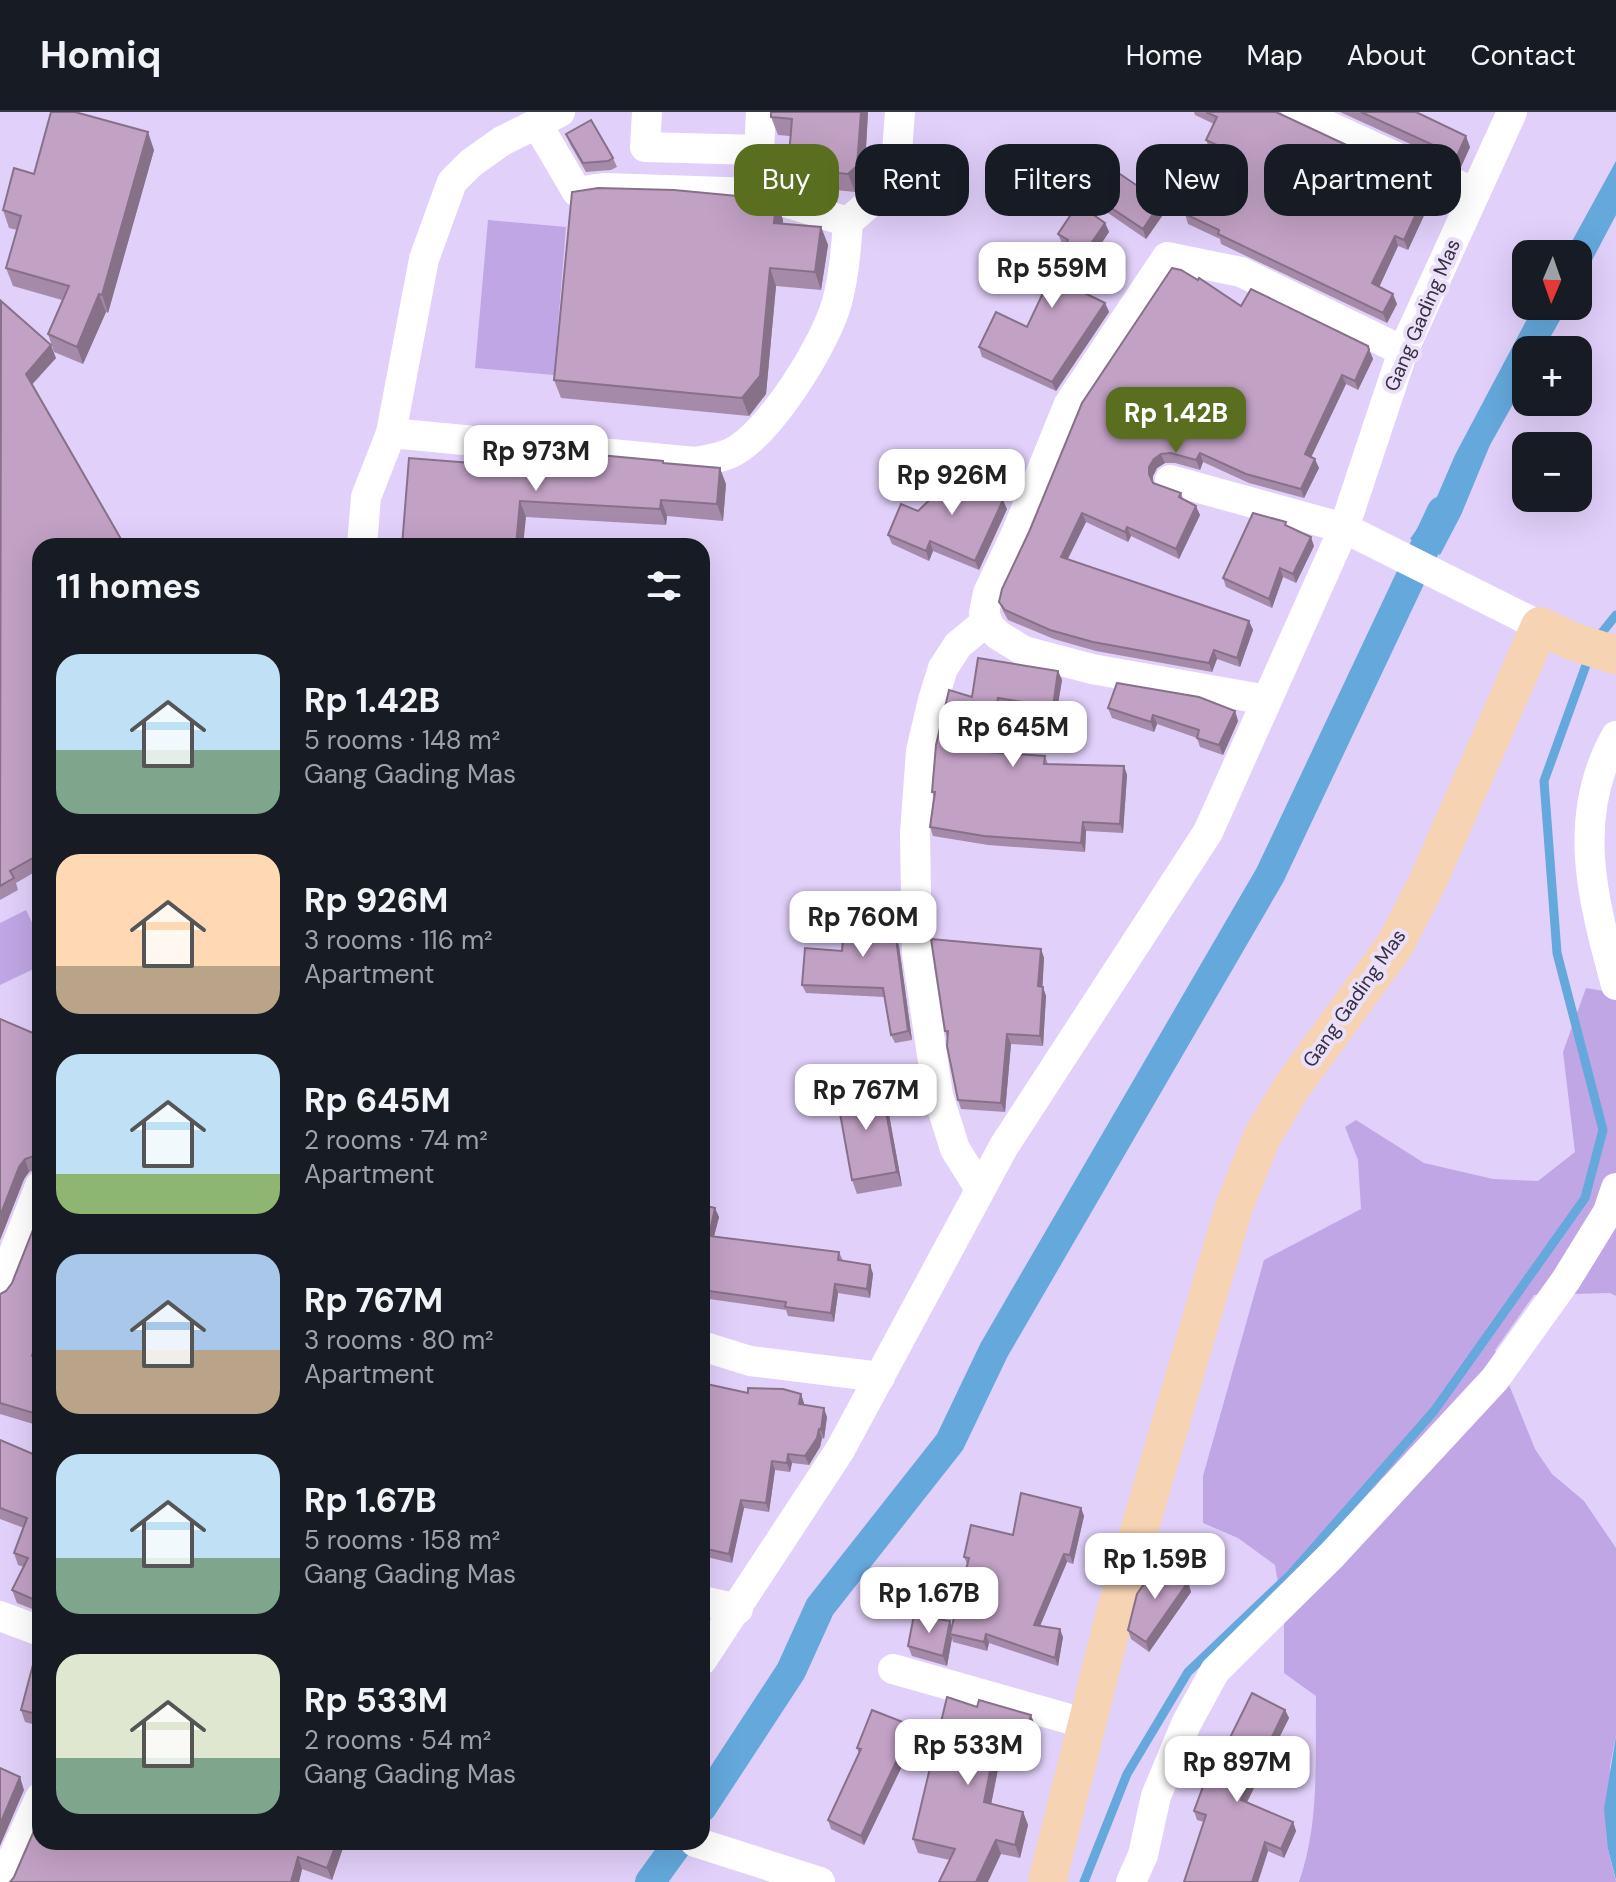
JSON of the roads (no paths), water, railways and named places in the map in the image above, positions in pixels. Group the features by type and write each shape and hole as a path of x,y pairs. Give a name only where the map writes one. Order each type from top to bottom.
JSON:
{"main road":[{"path":"1527,620 1574,642 1616,655"},
{"name":"Gang Gading Mas","path":"1047,1882 1139,1527 1234,1207 1262,1137 1291,1088 1395,945 1427,883 1527,620"}],"street":[{"path":"647,112 645,147 734,149"},
{"path":"759,144 761,112"},
{"path":"391,433 695,462 733,452 753,438 782,403 825,334 837,304 848,222 881,193 896,166 900,112"},
{"path":"1297,112 1475,193"},
{"name":"Gang Gading Mas","path":"710,1649 840,1450 1004,1146 1208,832 1344,528 1403,351 1512,112"},
{"path":"363,538 366,497 391,433 424,259 452,182 471,163 502,141 548,118 577,192 603,188 734,192"},
{"path":"668,188 670,148"},
{"path":"829,216 848,222"},
{"path":"1267,700 1092,669 1024,651 998,635 987,621 984,613 988,593 1016,534 1069,404 1167,257 1241,272 1403,351"},
{"path":"1170,480 1344,528 1527,620"},
{"path":"980,1189 955,1149 938,1095 917,954 915,833 921,751 939,679 958,645 987,621"},
{"path":"1616,736 1603,759 1592,795 1590,827 1590,865 1597,913 1616,985"},
{"path":"1131,1882 1143,1855 1156,1796 1186,1724 1215,1671 1332,1555 1495,1379 1566,1280 1608,1212 1616,1188"},
{"path":"0,1289 32,1225"},
{"path":"710,1348 750,1361 880,1377"},
{"path":"710,1603 738,1609"},
{"path":"0,1616 32,1628"},
{"path":"893,1669 1087,1724"},
{"path":"2,1882 32,1816"},
{"path":"710,1846 820,1882"}],"water":[{"path":"1616,161 1616,215 1592,260 1592,240 1573,240"},
{"path":"1527,320 1560,320 1551,336 1518,336"},
{"path":"1512,347 1512,406 1490,445 1461,515 1440,555 1410,539 1433,506 1455,455"},
{"path":"1616,1736 1616,1880 1608,1849 1604,1809"}],"waterway":[{"path":"710,1795 791,1671 820,1607 950,1442 994,1350 1270,875 1442,511"},
{"path":"1596,640 1616,615"},
{"path":"1084,1882 1127,1774 1188,1672 1291,1574 1434,1411 1585,1198 1603,1130 1557,953 1544,781 1590,654"},
{"path":"650,1882 673,1850"}]}
